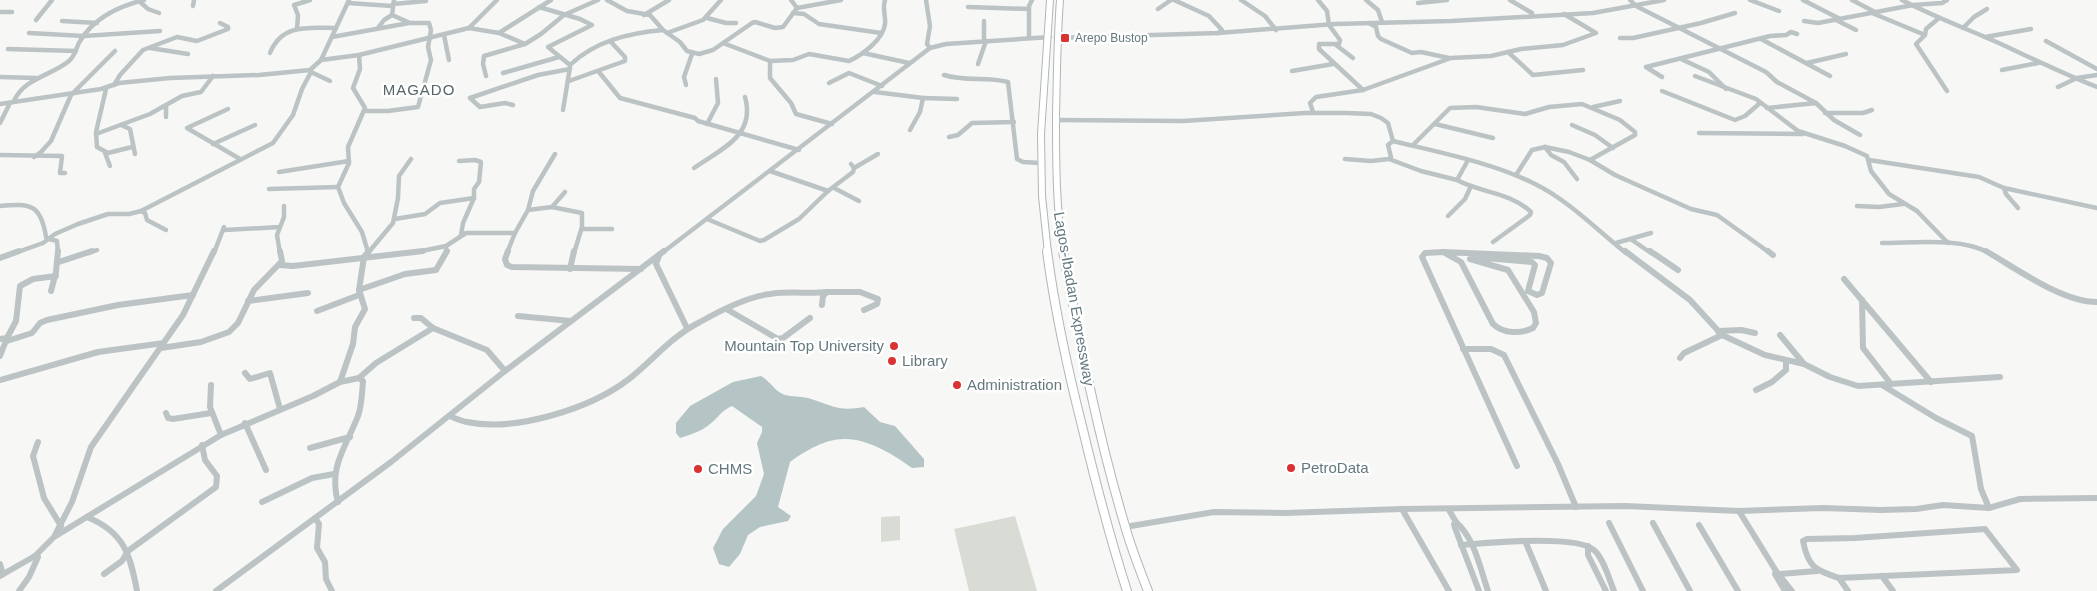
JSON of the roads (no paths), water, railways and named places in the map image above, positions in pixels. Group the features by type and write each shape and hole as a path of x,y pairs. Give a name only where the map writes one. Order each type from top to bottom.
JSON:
{"highway":[{"name":"Lagos-Ibadan Expressway","path":"1050,0 1050,37 1043,88 1041,163 1050,272 1065,360 1112,545 1127,591"},
{"name":"Lagos-Ibadan Expressway","path":"1060,0 1057,38 1057,204 1082,356 1125,528 1148,591"}],"street":[{"path":"36,20 52,0"},
{"path":"0,123 16,95 36,78 66,63 76,51 78,44 84,36 113,9 140,0 148,8 159,13"},
{"path":"193,6 194,0"},
{"path":"296,29 298,17 294,4 310,0"},
{"path":"469,28 497,0"},
{"path":"499,33 551,0"},
{"path":"486,76 483,64 484,56 525,44 564,15 598,0"},
{"path":"607,0 621,10 644,15 651,13 670,0"},
{"path":"513,105 505,102 480,107 470,98 570,67 598,46 630,34 665,31 699,24 707,18 721,0"},
{"path":"791,0 796,8"},
{"path":"651,13 665,31 677,38 687,51 692,54 705,54 754,22 775,28 783,27 796,8 841,0"},
{"path":"723,43 772,61 793,60 809,54 849,61 863,53 881,33 885,26 882,10 885,0"},
{"path":"926,0 930,26 927,44 930,48"},
{"path":"1028,37 1029,9 1032,0"},
{"path":"1158,9 1172,0 1209,16 1222,30 1218,33"},
{"path":"1241,0 1265,16 1276,30"},
{"path":"1318,0 1327,12 1329,25 1340,40 1339,44 1336,45"},
{"path":"1366,0 1378,10 1382,22"},
{"path":"1417,2 1447,0"},
{"path":"1510,0 1532,13 1531,16"},
{"path":"1630,0 1636,6 1766,72 1781,85 1816,104 1825,113 1860,135"},
{"path":"1057,38 1218,33 1382,22 1408,23 1563,14 1593,12 1664,0"},
{"path":"1750,0 1779,11"},
{"path":"1802,0 1856,30"},
{"path":"1852,0 1873,12 1925,35"},
{"path":"1902,0 2097,87"},
{"path":"1804,22 1813,24 1913,5 1942,3 1947,0"},
{"path":"0,258 43,244 55,234 104,215 140,211 275,141 286,123 294,115 302,89 311,71 321,60 348,1 393,4 426,1"},
{"path":"1417,2 1422,8"},
{"path":"392,15 393,4"},
{"path":"968,6 1029,9"},
{"path":"539,7 581,18 592,25 548,47 570,67"},
{"path":"1963,28 1974,17 1987,9"},
{"path":"0,12 12,12"},
{"path":"793,13 804,14 819,24 881,33"},
{"path":"1620,38 1633,38 1736,13"},
{"path":"1368,23 1376,27 1381,39 1412,53 1421,52 1451,58 1486,56 1520,49 1563,45 1596,33 1563,14"},
{"path":"392,15 410,23"},
{"path":"378,28 384,20 392,15"},
{"path":"707,18 726,23 736,23"},
{"path":"1940,18 1926,29 1925,35 1917,41 1916,46 1947,91"},
{"path":"62,20 97,23"},
{"path":"978,64 985,41 984,21"},
{"path":"114,85 140,52 176,38 197,41 228,29 228,27 220,23"},
{"path":"332,37 410,23 429,23 431,30 429,39 431,60 425,75 420,105 408,110 364,111"},
{"path":"270,53 276,40 287,31 336,28"},
{"path":"321,60 359,55 469,28 499,33 525,44"},
{"path":"1985,37 2031,29"},
{"path":"29,33 84,36 160,31"},
{"path":"1662,77 1646,67 1770,36 1786,35 1790,32 1797,34"},
{"path":"444,35 449,60"},
{"path":"216,591 338,502 505,371 799,150 930,48 946,44 1050,37"},
{"path":"1761,39 1830,76"},
{"path":"2046,41 2097,69"},
{"path":"569,81 599,72 625,61 625,57 611,42"},
{"path":"1353,58 1336,45 1319,44 1333,64 1363,90"},
{"path":"148,48 188,54"},
{"path":"8,49 76,51"},
{"path":"34,157 47,149 52,141 72,92 115,51"},
{"path":"1508,52 1533,75 1583,70"},
{"path":"863,53 909,63"},
{"path":"686,85 684,77 692,54"},
{"path":"1807,63 1846,54"},
{"path":"340,382 353,344 356,327 365,309 359,293 366,255 362,232 344,203 338,187 349,161 348,146 365,105 354,88 360,69 359,55"},
{"path":"503,73 559,57"},
{"path":"1313,112 1310,103 1316,97 1363,90 1451,58"},
{"path":"1681,59 1709,72 1726,89"},
{"path":"772,61 770,78 791,103 796,114 832,124"},
{"path":"2002,70 2038,62"},
{"path":"1292,71 1333,64"},
{"path":"563,110 570,67"},
{"path":"0,104 72,92 106,89 114,85 177,77 259,75 311,71 330,81"},
{"path":"599,72 620,98 695,118 707,124 799,150"},
{"path":"829,83 844,74 852,73 882,86"},
{"path":"944,75 974,80 997,78 1008,82 1017,159 1023,162 1041,163"},
{"path":"2058,87 2077,78 2097,75"},
{"path":"96,134 166,106 182,96 201,92 213,76"},
{"path":"1695,76 1705,82 1754,98 1783,123 1807,134 1848,146 1867,156 1871,171 1882,186 1894,198 1917,211 1948,243"},
{"path":"0,77 36,78"},
{"path":"707,124 717,109 719,102 716,79"},
{"path":"106,89 96,134 97,147 105,153 110,166"},
{"path":"1662,91 1735,120 1745,116 1760,103"},
{"path":"875,92 923,98 957,99"},
{"path":"694,168 742,133 750,111 745,97"},
{"path":"910,130 920,112 923,98"},
{"path":"1593,106 1620,101"},
{"path":"1413,145 1450,108 1462,106 1532,114 1542,108 1577,102 1593,106 1629,125 1635,132 1635,135 1628,140 1590,160"},
{"path":"1766,108 1816,104"},
{"path":"166,106 166,117"},
{"path":"228,109 188,127 188,129 240,160"},
{"path":"1825,113 1863,113 1872,110"},
{"path":"1056,120 1112,122 1201,120 1313,112 1378,116 1388,123 1393,141"},
{"path":"949,137 958,135 972,123 1014,122"},
{"path":"1434,124 1494,138"},
{"path":"121,125 130,129 132,147 135,154"},
{"path":"213,144 254,125"},
{"path":"1572,125 1595,135 1613,148"},
{"path":"1699,133 1807,134"},
{"path":"1393,141 1516,175 1554,195 1639,263 1690,300 1720,333 1756,352 1804,364"},
{"path":"1389,159 1391,157 1388,146 1393,141"},
{"path":"105,153 132,147"},
{"path":"1516,175 1532,150 1544,147 1569,152 1590,160 1615,175 1697,212 1717,215 1773,255"},
{"path":"1544,147 1551,155 1564,162 1577,179"},
{"path":"555,154 533,191 528,210 515,234 505,259 507,265 512,267 570,269 609,267 641,269"},
{"path":"707,219 751,238 764,240 799,219 853,172 853,166 878,154"},
{"path":"0,155 62,156 60,172 65,173"},
{"path":"366,255 385,234 395,219 398,176 411,159"},
{"path":"1345,160 1371,161 1389,159 1421,171 1457,180 1510,198 1524,205 1532,212 1493,242"},
{"path":"1869,160 1975,176 1992,181 2004,188 2097,208"},
{"path":"279,172 349,161"},
{"path":"458,161 479,161 482,165 479,182 474,189 474,198 464,217 463,232"},
{"path":"1457,180 1467,162"},
{"path":"770,171 859,201"},
{"path":"1448,216 1469,195 1471,186"},
{"path":"269,189 338,187"},
{"path":"2004,188 2006,194 2018,208"},
{"path":"552,208 557,199 565,192"},
{"path":"395,219 424,216 440,203 474,198"},
{"path":"1857,206 1903,204"},
{"path":"0,206 27,205 35,207 42,214 46,237 57,241 59,262 51,290"},
{"path":"0,380 98,352 189,344 228,333 241,319 251,295 280,265 282,256 277,235 284,217 284,206"},
{"path":"528,210 552,208 582,214 582,229 571,259 570,269"},
{"path":"140,211 145,213 147,220 166,230"},
{"path":"0,564 2,575 35,556 54,537 72,502 92,447 163,345 193,295 224,228 280,227"},
{"path":"582,229 612,228"},
{"path":"280,265 293,266 366,255 427,251 446,246 463,232 515,234"},
{"path":"1616,243 1632,240 1651,233"},
{"path":"1632,240 1678,270"},
{"path":"1882,243 1948,243 1982,249 2070,298 2085,302 2097,302"},
{"path":"317,311 349,300 359,293 405,274 436,270 447,251 446,246"},
{"path":"59,262 97,250"},
{"path":"1442,252 1459,260"},
{"path":"1460,253 1459,260 1493,324 1504,332 1533,328 1536,323 1534,312 1508,270 1470,260 1474,257 1532,262 1534,265 1528,291 1538,296 1542,293 1550,267 1550,260 1539,256 1442,252 1425,253 1422,255 1422,261 1517,466"},
{"path":"662,253 656,264 687,328"},
{"path":"0,356 5,339 16,324 16,308 20,286 33,279 56,276"},
{"path":"1844,280 1931,382"},
{"path":"449,416 464,423 492,423 548,417 601,396 620,385 687,328 754,298 771,294 857,291 872,295 878,299 877,304 864,310"},
{"path":"822,305 823,296 827,292"},
{"path":"248,301 308,293"},
{"path":"5,339 32,333 40,324 47,320 118,305 193,295"},
{"path":"1862,300 1863,348 1891,384"},
{"path":"728,310 778,339 783,338 810,318"},
{"path":"518,316 571,321"},
{"path":"414,318 421,318 434,328 487,350 505,371"},
{"path":"54,537 220,434 340,382 359,378 376,363 434,328"},
{"path":"1680,358 1689,350 1720,333 1741,330 1755,333"},
{"path":"1780,334 1804,364 1820,374 1846,384 1858,386 2000,378"},
{"path":"1463,350 1493,349 1502,353 1558,464 1576,506"},
{"path":"1756,390 1772,382 1786,370 1786,361"},
{"path":"244,373 250,379 270,373 280,409"},
{"path":"338,502 333,490 334,474 359,414 363,381 359,378"},
{"path":"211,385 209,409 220,434"},
{"path":"1882,385 1936,418 1972,436 1982,489 1989,508"},
{"path":"166,412 168,418 174,419 211,413"},
{"path":"244,423 266,470"},
{"path":"310,448 350,437"},
{"path":"38,442 33,456 44,498 61,526"},
{"path":"104,574 122,562 128,550 216,486 217,476 205,460 202,445"},
{"path":"262,502 312,478 334,474"},
{"path":"1125,528 1214,512 1285,513 1576,506 1661,507 1739,511 1823,508 1881,510 1916,509 1943,505 1989,508 2020,499 2097,498"},
{"path":"1402,509 1449,591"},
{"path":"1449,510 1456,522 1462,527 1488,591"},
{"path":"1739,511 1792,591"},
{"path":"87,516 108,528 128,550 133,565 137,591"},
{"path":"315,518 319,524 317,548 325,562 326,579 332,591"},
{"path":"1456,522 1454,524 1455,528 1479,591"},
{"path":"1609,523 1643,591"},
{"path":"1653,523 1690,591"},
{"path":"1699,525 1738,591"},
{"path":"1778,572 1817,572 1839,578 2017,570 1985,529 1855,538 1807,539 1802,541 1803,546 1817,572"},
{"path":"1461,545 1574,542 1588,546 1597,555 1614,591"},
{"path":"1526,543 1546,591"},
{"path":"1588,546 1588,555 1606,591"},
{"path":"19,591 29,577 38,557 35,556"},
{"path":"1778,572 1775,574 1785,591"},
{"path":"1882,576 1893,591"},
{"path":"1839,578 1848,591"}],"place":[{"name":"Arepo Bustop","path":"1065,38"},
{"name":"Mountain Top University","path":"894,346"},
{"name":"Library","path":"892,361"},
{"name":"Administration","path":"957,385"},
{"name":"PetroData","path":"1291,468"},
{"name":"CHMS","path":"698,469"}],"district":[{"name":"MAGADO","path":"419,90"}]}
